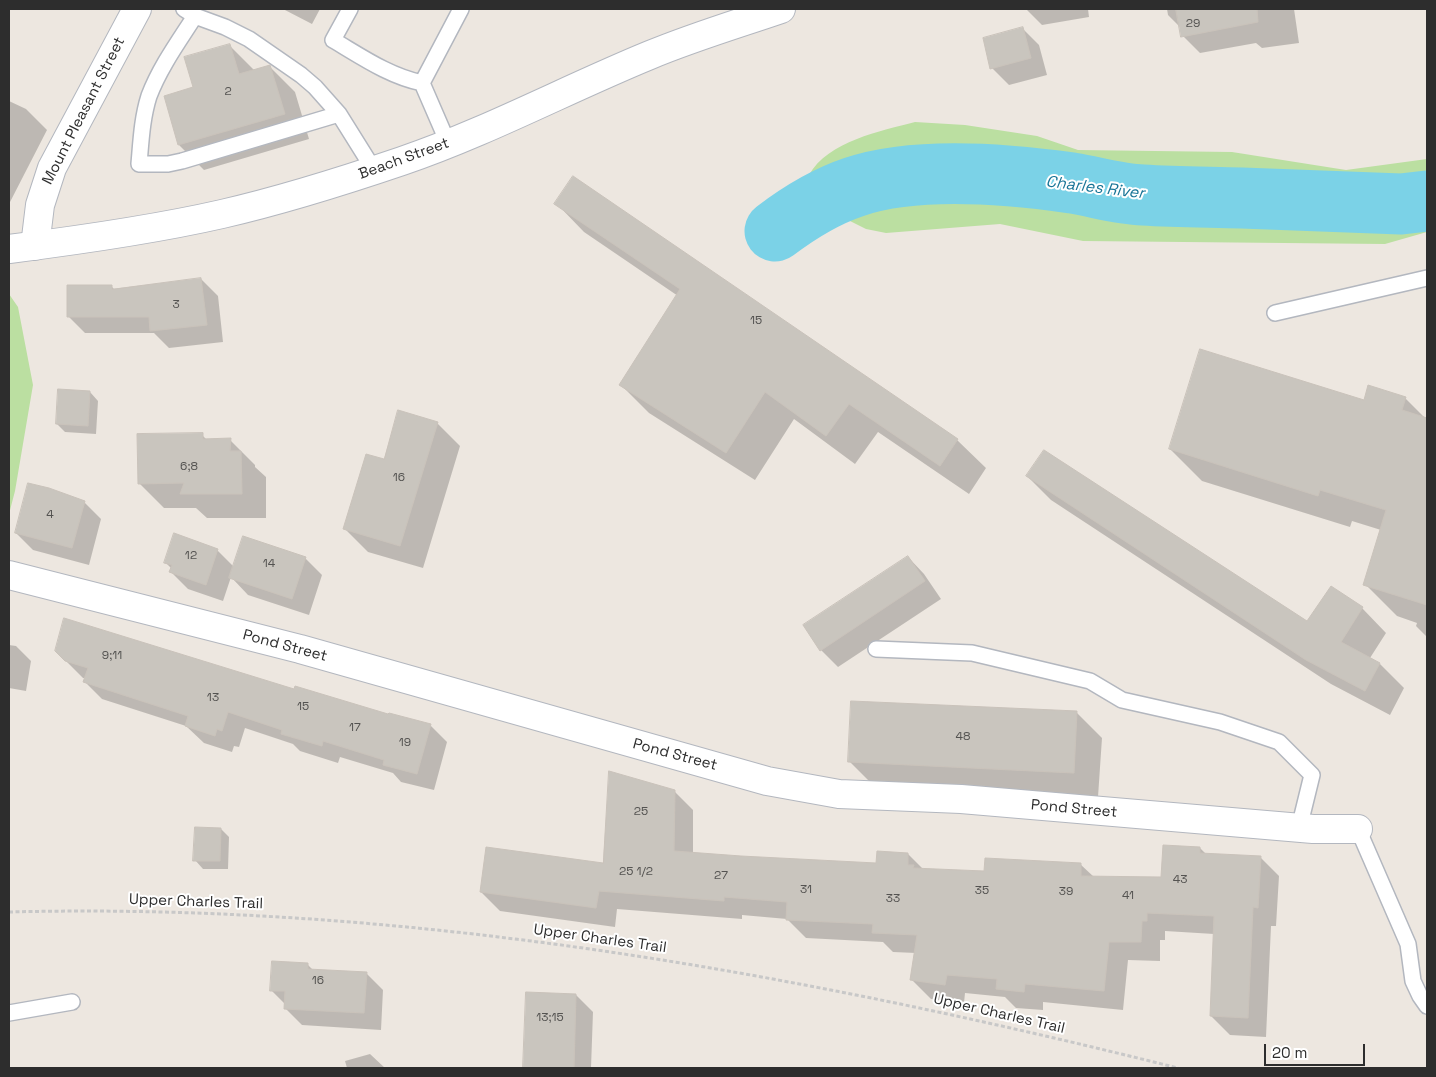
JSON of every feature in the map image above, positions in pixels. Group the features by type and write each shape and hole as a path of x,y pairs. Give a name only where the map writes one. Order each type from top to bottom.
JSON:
{"street":[{"name":"Mount Pleasant Street","path":"35,246 40,206 52,168 137,9"},
{"name":"Beach Street","path":"9,249 132,231 221,214 314,190 448,143 651,55 781,9"},
{"name":"Pond Street","path":"9,575 300,649 767,781 839,794 961,799 1299,828 1358,829"}],"lane":[{"path":"350,9 333,40 388,72 422,83"},
{"path":"422,83 461,9"},
{"path":"339,114 182,161 168,164 139,164 142,126 149,98 190,12 250,38 315,87 339,114 374,170"},
{"path":"422,83 448,143"},
{"path":"1275,313 1427,278"},
{"path":"876,649 972,653 1090,680 1122,700 1220,722 1279,742 1312,775 1299,828"},
{"path":"1358,829 1408,944 1413,981 1427,1006"},
{"path":"9,1013 72,1002"}],"path":[{"name":"Upper Charles Trail","path":"9,912 120,910 301,917 423,928 577,947 670,960 892,1002 990,1023 1178,1068"}],"green space":[{"path":"915,122 965,125 1037,136 1078,150 1232,152 1346,170 1427,159 1427,232 1385,244 1083,241 1000,224 886,233 866,229 850,221 831,202 802,193 809,175 818,163 829,154 856,139"},
{"path":"9,294 18,307 33,385 15,491 9,514"}],"building":[{"path":"1176,9 1257,9 1258,22 1181,37"},
{"path":"1023,27 1031,58 990,69 983,38"},
{"path":"230,44 239,74 270,65 285,114 178,145 164,96 193,87 184,57"},
{"path":"573,176 958,439 940,466 849,404 826,436 765,392 726,453 619,385 680,289 554,204"},
{"path":"201,278 207,325 150,331 149,317 67,317 67,285 112,285 112,289"},
{"path":"1200,349 1364,400 1368,385 1406,397 1402,410 1427,418 1427,605 1363,585 1386,510 1320,490 1318,496 1169,449"},
{"path":"58,389 90,391 88,426 56,424"},
{"path":"398,410 438,422 400,546 343,529 366,454 384,459"},
{"path":"203,433 203,439 231,438 230,451 241,451 242,494 180,494 184,483 138,484 137,434"},
{"path":"1044,450 1307,621 1331,586 1363,607 1341,642 1380,663 1365,691 1306,660 1026,476"},
{"path":"28,483 49,488 85,501 72,548 15,533"},
{"path":"174,533 218,549 206,585 169,572 172,565 164,563"},
{"path":"243,536 306,557 292,599 229,578"},
{"path":"908,556 925,581 820,651 803,625"},
{"path":"64,618 294,689 295,686 388,714 431,724 417,774 383,765 384,760 323,741 322,746 281,734 282,730 228,712 222,731 217,729 215,736 185,726 188,716 83,682 88,668 65,661 55,651"},
{"path":"851,701 1077,711 1074,773 848,762"},
{"path":"609,771 675,790 674,851 876,863 877,851 908,853 908,865 914,865 913,868 984,871 985,858 1081,863 1081,876 1161,877 1163,845 1200,847 1200,853 1261,856 1258,908 1253,907 1248,1018 1210,1016 1214,916 1147,913 1147,921 1142,921 1141,942 1109,942 1104,991 1025,984 1024,992 996,989 997,979 947,975 945,985 910,980 917,935 872,933 873,924 786,920 787,902 724,897 724,901 599,891 596,908 480,892 486,847 603,863"},
{"path":"195,827 221,828 220,861 193,861"},
{"path":"272,961 308,963 308,969 367,972 364,1013 284,1009 285,991 270,991"},
{"path":"526,992 576,994 574,1068 523,1068"}],"waterway":[{"name":"Charles River","path":"775,231 813,206 833,195 854,187 879,180 933,174 1020,177 1072,183 1143,195 1401,204 1427,201"}]}
